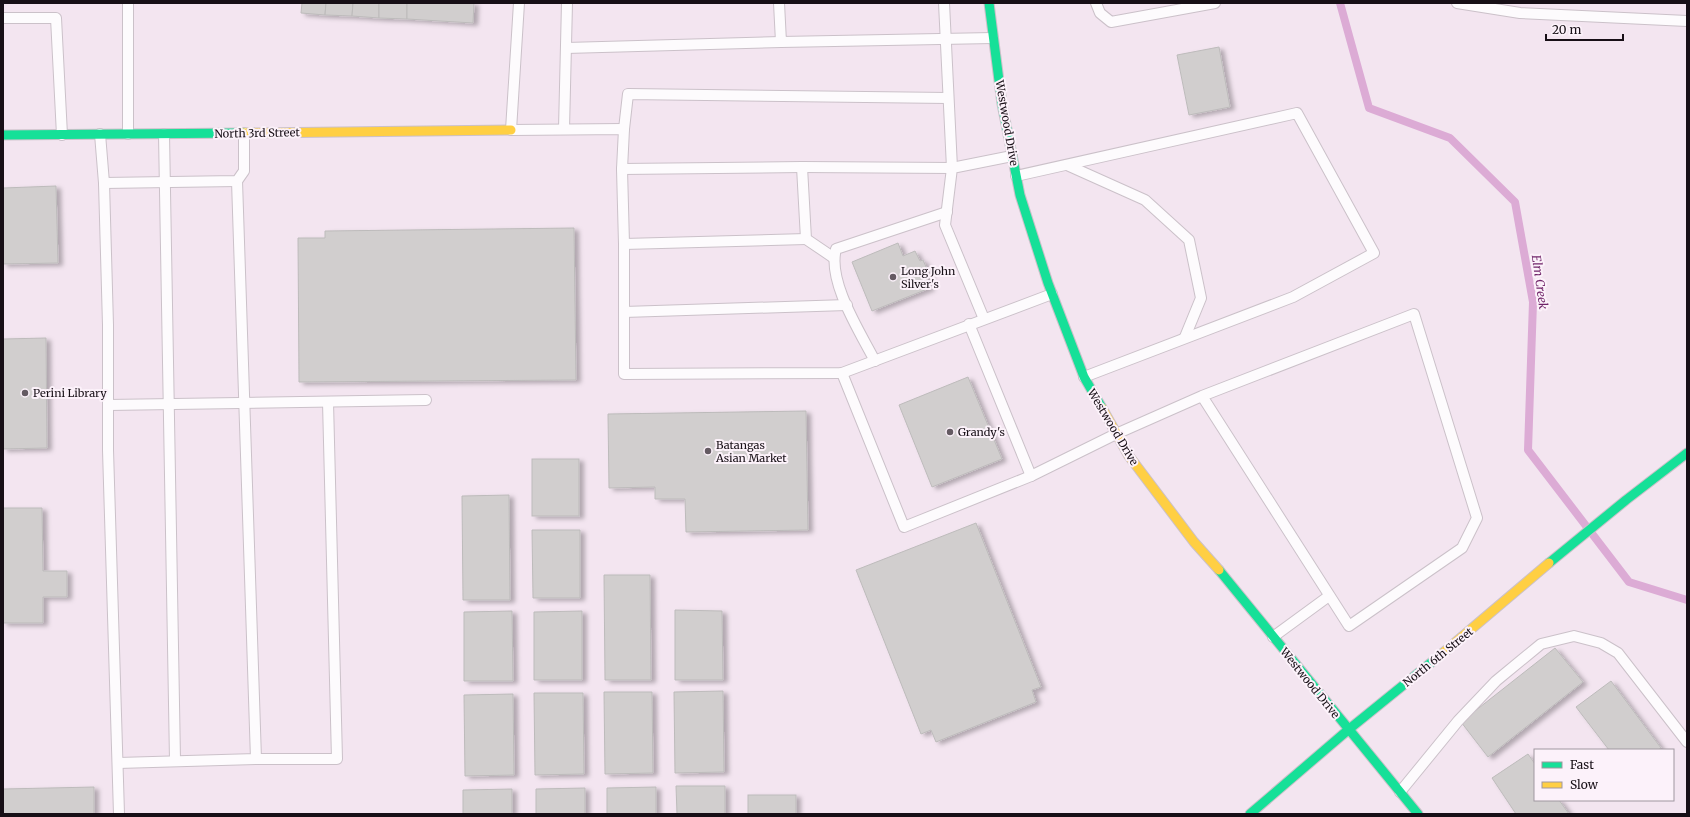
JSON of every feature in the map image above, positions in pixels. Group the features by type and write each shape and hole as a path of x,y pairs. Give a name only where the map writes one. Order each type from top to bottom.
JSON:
{"street":[{"name":"Westwood Drive","path":"989,3 1002,104 1020,195 1052,294 1084,377 1129,456 1194,542 1274,637 1348,730 1418,814"},
{"name":"North 3rd Street","path":"3,136 511,130"},
{"name":"North 6th Street","path":"1250,814 1348,730 1460,639 1534,575 1626,500 1687,453"}],"lane":[{"path":"128,3 128,134"},
{"path":"519,3 511,130 624,129"},
{"path":"564,129 567,3"},
{"path":"779,3 781,42"},
{"path":"944,3 947,38 948,98 952,168 946,225 984,319"},
{"path":"1096,3 1100,13 1111,22 1215,3"},
{"path":"1457,3 1520,13 1687,21"},
{"path":"3,18 56,18 62,135"},
{"path":"566,48 993,38"},
{"path":"948,98 628,94 622,169 624,244 624,374 842,373 1052,294"},
{"path":"1016,176 1297,113 1374,253 1292,297 1084,377"},
{"path":"244,133 244,171 236,181 256,759"},
{"path":"100,134 104,183 108,405 119,814"},
{"path":"164,134 175,760"},
{"path":"622,169 802,167 952,168 1012,156"},
{"path":"1067,165 1146,200 1189,240 1201,298 1185,337"},
{"path":"802,167 806,239"},
{"path":"104,183 236,181"},
{"path":"875,361 839,290 834,258 836,249 947,212"},
{"path":"624,244 806,239 834,258"},
{"path":"624,312 847,305"},
{"path":"842,373 904,527 1031,476 1116,434 1202,396 1414,314 1476,518 1462,548 1349,626 1202,396"},
{"path":"969,324 1031,476"},
{"path":"108,405 426,400"},
{"path":"118,763 175,760 337,759 328,402"},
{"path":"1274,637 1329,596"},
{"path":"1400,792 1458,721 1496,681 1541,644 1574,636 1601,643 1618,653 1687,742"}],"building":[{"path":"302,3 326,3 325,15 301,13"},
{"path":"326,3 353,3 352,16 325,15"},
{"path":"353,3 379,3 379,18 352,16"},
{"path":"379,3 407,3 407,19 379,18"},
{"path":"407,3 474,3 473,23 407,19"},
{"path":"1219,47 1230,107 1189,115 1177,55"},
{"path":"56,186 58,263 3,264 3,188"},
{"path":"574,228 576,380 299,382 298,238 325,238 325,231"},
{"name":"Long John Silver's","path":"898,243 903,256 915,251 920,261 923,260 930,276 926,278 930,288 872,311 852,262"},
{"name":"Perini Library","path":"46,338 47,448 3,449 3,339"},
{"name":"Grandy's","path":"968,377 1002,459 932,487 899,405"},
{"name":"Batangas Asian Market","path":"806,411 808,530 686,532 685,499 655,499 655,487 609,488 608,414"},
{"path":"532,459 579,459 579,516 532,516"},
{"path":"509,495 510,600 463,600 462,496"},
{"path":"3,508 42,508 43,571 67,571 67,597 43,597 43,623 3,623"},
{"path":"976,523 1041,687 1032,690 1036,702 936,742 931,730 921,734 856,570"},
{"path":"532,530 580,530 580,598 533,598"},
{"path":"604,575 650,575 651,680 605,680"},
{"path":"675,610 722,611 723,680 675,680"},
{"path":"512,611 513,681 464,681 464,612"},
{"path":"582,611 582,680 534,680 534,612"},
{"path":"1555,648 1583,682 1488,757 1461,722"},
{"path":"1611,681 1661,748 1608,749 1576,707"},
{"path":"723,691 724,772 675,773 674,692"},
{"path":"604,692 652,692 653,773 605,774"},
{"path":"534,693 583,693 584,774 535,775"},
{"path":"513,694 514,775 465,776 464,695"},
{"path":"1528,754 1534,763 1534,801 1560,801 1569,814 1516,814 1492,778"},
{"path":"676,786 725,786 725,814 677,814"},
{"path":"94,787 94,814 3,814 3,789"},
{"path":"656,787 656,814 607,814 607,788"},
{"path":"585,788 585,814 536,814 536,789"},
{"path":"512,789 512,814 463,814 463,790"},
{"path":"748,795 796,795 796,814 748,814"}],"waterway":[{"name":"Elm Creek","path":"1340,3 1369,108 1450,138 1515,202 1533,302 1528,450 1629,582 1687,600"}],"traffic: fast":[{"path":"989,3 1002,104 1020,195 1048,283 1084,377 1102,408"},
{"path":"3,135 243,133"},
{"path":"1549,563 1626,500 1687,453"},
{"path":"1219,570 1418,814"},
{"path":"1250,814 1348,730 1443,653"}],"traffic: slow":[{"path":"243,133 511,130"},
{"path":"1102,408 1129,456 1194,542 1219,570"},
{"path":"1443,653 1549,563"}],"place":[{"name":"Long John Silver's","path":"893,277"},
{"name":"Perini Library","path":"25,393"},
{"name":"Grandy's","path":"950,432"},
{"name":"Batangas Asian Market","path":"708,451"}]}
